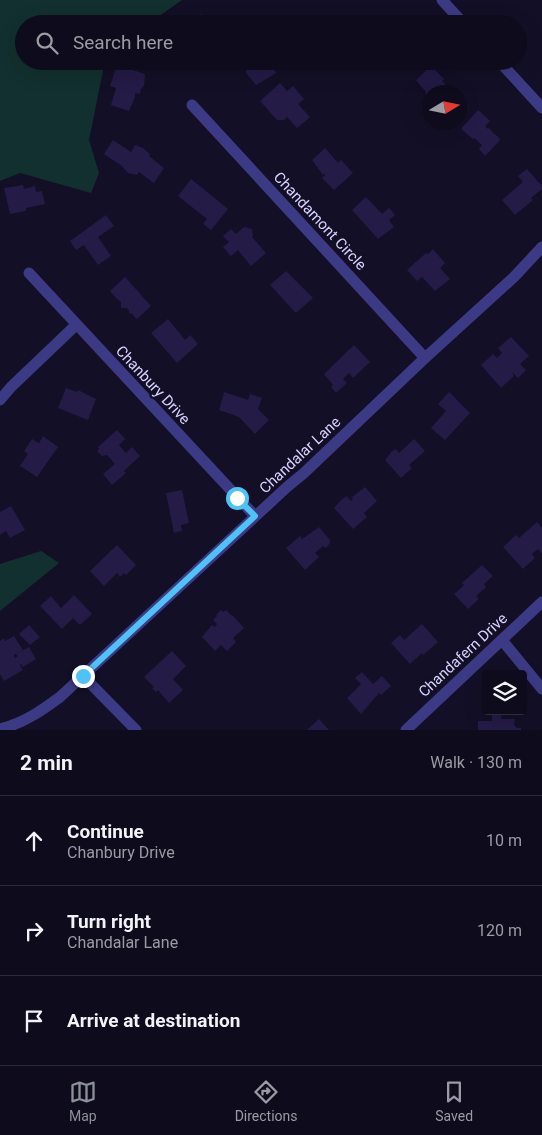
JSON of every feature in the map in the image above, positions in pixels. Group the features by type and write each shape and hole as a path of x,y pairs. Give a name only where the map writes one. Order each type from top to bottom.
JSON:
{"street":[{"path":"442,0 456,15"},
{"path":"506,70 542,108"},
{"name":"Chandamont Circle","path":"192,105 424,358"},
{"name":"Chandalar Lane","path":"0,729 34,716 60,697 304,473 424,358 514,277 542,247"},
{"name":"Chanbury Drive","path":"29,273 255,516"},
{"path":"0,400 11,387 76,325"},
{"name":"Chandafern Drive","path":"406,730 542,602"},
{"path":"502,640 542,689"},
{"path":"83,676 136,730"}],"green space":[{"path":"0,0 182,0 161,15 15,15 15,70 103,70 89,140 99,173 91,193 20,173 0,181"},
{"path":"41,551 59,563 0,611 0,564"}],"building":[{"path":"115,70 133,70 145,74 144,86 140,94 135,93 129,111 111,105 116,88 110,86"},
{"path":"246,70 274,70 276,73 256,85 246,73"},
{"path":"427,70 435,70 444,79 442,81 446,85 422,85 422,87 416,80"},
{"path":"280,83 287,91 293,86 304,99 298,104 310,117 297,128 287,117 284,120 277,120 260,101"},
{"path":"478,110 490,121 485,126 500,140 485,156 479,149 482,145 462,130 467,130 467,122"},
{"path":"113,140 131,152 135,145 143,148 150,154 149,156 164,168 154,183 139,172 137,175 128,173 122,166 104,154"},
{"path":"325,148 338,163 341,160 353,173 334,190 322,178 325,175 324,173 323,175 312,160"},
{"path":"527,169 542,186 542,189 531,198 533,200 515,215 502,200 523,182 518,176"},
{"path":"191,179 228,209 211,230 203,224 207,219 178,196"},
{"path":"23,185 24,189 35,186 36,192 42,191 45,204 26,208 26,211 10,214 4,188"},
{"path":"366,197 382,214 389,208 395,215 389,220 394,227 378,239 352,210"},
{"path":"106,215 114,226 98,237 111,256 98,265 84,245 76,250 70,241"},
{"path":"244,227 252,229 252,237 266,253 251,266 238,250 231,256 223,247 229,242 223,236 231,229 236,234"},
{"path":"433,249 445,263 440,268 450,279 435,291 422,277 417,281 407,270"},
{"path":"286,271 313,298 297,312 270,285"},
{"path":"125,277 151,306 137,319 131,313 129,314 127,308 121,308 121,302 110,291"},
{"path":"168,319 185,340 190,335 198,344 177,363 151,333"},
{"path":"511,337 529,356 520,364 526,370 518,378 512,372 514,376 501,388 481,365 493,354 497,358 502,353 498,348"},
{"path":"354,345 370,362 353,378 349,373 343,379 347,383 336,393 331,387 333,385 324,374"},
{"path":"66,388 77,392 78,390 96,399 88,420 58,408"},
{"path":"224,392 248,400 250,394 262,398 258,409 269,420 255,434 239,417 219,410"},
{"path":"449,392 470,413 445,440 431,428 446,411 438,404"},
{"path":"117,430 125,439 119,445 126,453 132,447 140,456 124,471 126,473 112,485 103,474 115,464 107,455 102,456 97,451 98,447"},
{"path":"43,436 58,447 37,477 20,466 28,454 24,451 32,439 39,443"},
{"path":"414,439 425,451 409,465 412,468 401,478 385,460 392,451 396,449 399,453"},
{"path":"365,487 377,501 364,513 367,517 353,529 334,508 346,496 351,501 353,499 351,498"},
{"path":"182,490 189,523 181,525 182,531 174,533 166,493"},
{"path":"11,506 25,530 10,538 6,531 0,535 0,512"},
{"path":"537,522 542,528 542,554 538,549 532,554 535,558 523,569 503,547 516,535 519,538"},
{"path":"319,527 330,540 330,543 326,548 323,546 315,553 319,557 305,570 286,548 300,536 302,539"},
{"path":"117,545 136,565 126,575 124,573 120,577 117,573 104,586 90,571"},
{"path":"482,565 493,576 484,584 486,587 476,596 479,599 468,609 454,594 464,585 462,583"},
{"path":"74,595 92,614 80,625 73,618 62,629 40,606 51,596 61,608"},
{"path":"221,610 223,612 226,610 244,628 233,638 236,642 227,651 221,645 215,651 202,637 212,625 215,627 217,624 213,620"},
{"path":"422,624 438,642 410,664 391,643 400,635 404,640"},
{"path":"29,625 40,637 30,645 19,634"},
{"path":"14,636 23,650 14,655 15,658 18,656 16,654 29,647 36,659 23,667 21,664 23,670 4,681 0,674 0,641 4,638 5,641"},
{"path":"172,651 186,666 173,679 183,690 169,703 158,690 156,692 152,688 154,687 144,677"},
{"path":"362,672 373,684 382,676 391,686 381,695 379,693 361,714 347,698 361,684 355,678"},
{"path":"492,715 502,715 501,719 515,719 514,726 521,728 521,730 478,730 478,721 492,721"},
{"path":"319,719 329,730 307,730"}],"route":[{"path":"83,676 255,516 237,498"}]}
